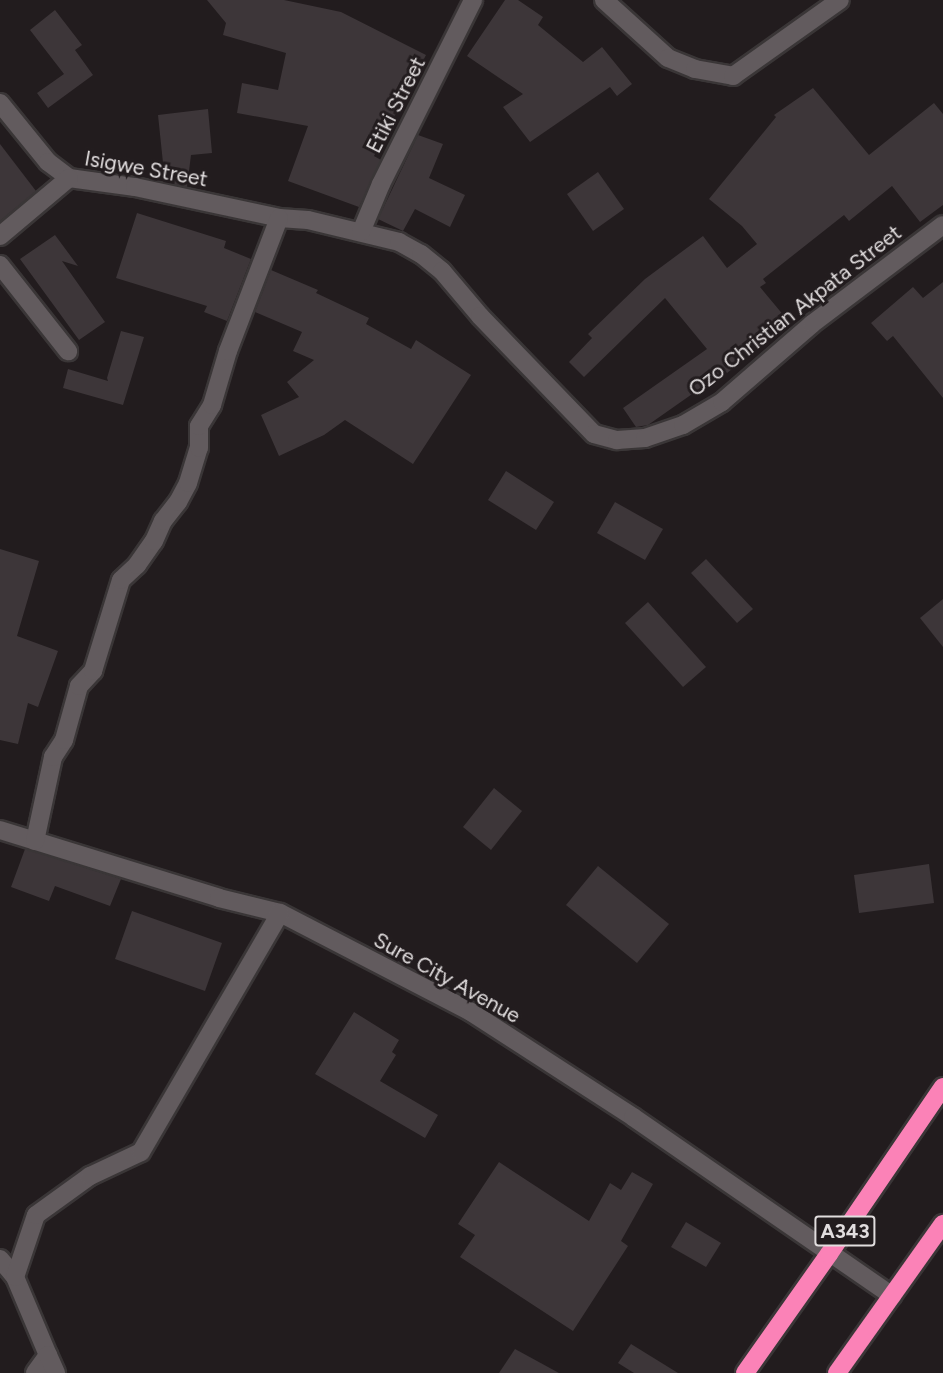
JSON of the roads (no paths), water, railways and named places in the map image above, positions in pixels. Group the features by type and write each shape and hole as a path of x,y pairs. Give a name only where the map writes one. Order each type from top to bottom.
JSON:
{"highway":[{"name":"A343","path":"745,1373 943,1087"},
{"path":"837,1373 943,1224"}],"street":[{"name":"Etiki Street","path":"361,232 381,184 473,0"},
{"path":"604,0 668,58 695,69 733,76 840,0"},
{"name":"Isigwe Street","path":"0,103 48,162 69,178 135,187 279,218 308,220 361,232"},
{"path":"0,236 69,178"},
{"path":"34,841 53,757 64,740 79,686 93,671 121,580 137,565 154,541 163,521 178,502 188,483 199,448 199,426 212,405 228,351 279,218"},
{"name":"Ozo Christian Akpata Street","path":"361,232 399,242 422,254 442,271 480,316 594,434 617,440 645,438 683,424 723,402 812,324 943,225"},
{"path":"0,265 68,351"},
{"name":"Sure City Avenue","path":"0,830 219,898 280,913 471,1012 633,1117 892,1296"},
{"path":"15,1277 36,1215 90,1176 141,1152 280,913"},
{"path":"0,1259 15,1277 56,1373"},
{"path":"35,1373 48,1355"}]}
